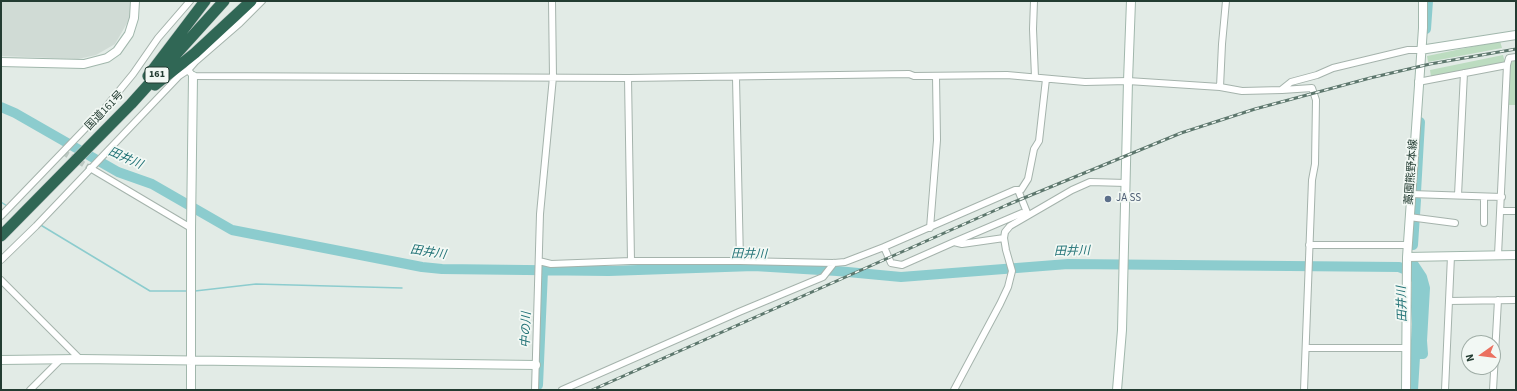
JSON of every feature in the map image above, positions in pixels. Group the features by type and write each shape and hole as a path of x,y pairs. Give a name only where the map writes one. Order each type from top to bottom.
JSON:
{"highway":[{"path":"131,104 161,57 205,1"},
{"name":"国道161号","path":"1,236 131,104 224,1"},
{"path":"131,104 195,53 251,1"}],"street":[{"path":"1,62 84,64 107,58 117,51 129,34 134,18 136,1"},
{"path":"1,216 136,75 158,38 190,1"},
{"path":"191,390 191,73 195,62 240,23 262,1"},
{"path":"535,390 540,214 553,77 552,1"},
{"path":"1034,1 1033,29 1035,77"},
{"path":"1117,390 1122,330 1131,1"},
{"path":"1220,87 1226,1"},
{"name":"藁園熊野本線","path":"1406,390 1406,260 1407,246 1413,218 1411,194 1420,50 1423,28 1423,1"},
{"path":"1280,90 1291,82 1317,75 1333,68 1408,50 1420,50 1516,35"},
{"path":"1498,255 1502,197 1507,65 1509,58 1516,57"},
{"path":"1418,82 1507,65"},
{"path":"1,260 38,224 178,76 191,73 628,78 736,78 909,74 936,76 1007,75 1085,82 1128,82 1220,87 1242,91 1312,88 1316,100 1315,164 1312,180 1304,390"},
{"path":"1458,195 1464,73"},
{"path":"930,228 937,140 936,76"},
{"path":"628,78 631,261"},
{"path":"736,78 740,261"},
{"path":"539,261 551,264 631,261 740,261 833,265 845,262 1021,190 1028,180 1034,149 1039,141 1046,79"},
{"path":"91,167 191,228"},
{"path":"954,390 1008,287 1012,271 1004,238 1005,232 1010,226 1028,215 1072,190 1090,182 1126,183"},
{"path":"1018,190 1028,215"},
{"path":"1411,194 1502,197"},
{"path":"1484,197 1484,223"},
{"path":"1501,211 1516,211"},
{"path":"884,247 891,263 902,265 1022,213 1028,215"},
{"path":"1413,218 1456,223"},
{"path":"954,242 962,244 1004,238"},
{"path":"1309,245 1407,246"},
{"path":"1406,260 1450,256 1516,255"},
{"path":"1445,390 1450,256"},
{"path":"562,390 822,277 833,265"},
{"path":"1,280 80,359"},
{"path":"1493,390 1498,300"},
{"path":"1449,301 1516,300"},
{"path":"1306,348 1406,348"},
{"path":"1,360 80,359 536,365"},
{"path":"30,390 60,360"}],"shaded area":[{"path":"1,1 131,1 130,18 115,44 96,55 78,59 1,56"}],"green space":[{"path":"1500,41 1502,48 1428,62 1427,56"},
{"path":"1503,55 1505,62 1431,77 1430,70"},
{"path":"1514,60 1516,60 1516,105 1508,105 1510,65"}],"waterway":[{"path":"1426,29 1428,1"},
{"name":"田井川","path":"1,107 15,113 118,172 152,184 232,230 422,267 442,269 609,271 754,266 837,271 901,277 1068,264 1399,267 1409,271 1417,281 1417,324 1413,390"},
{"path":"1416,192 1420,122"},
{"path":"1413,245 1416,200"},
{"path":"1,202 7,206"},
{"path":"39,224 150,291 189,291"},
{"path":"1414,265 1422,277 1425,288 1422,341 1423,354 1415,354"},
{"name":"中の川","path":"538,385 543,271"},
{"path":"195,291 256,284 402,288"}],"tunnel":[{"path":"63,152 90,168"}],"railway":[{"path":"592,390 1007,205 1181,133 1255,109 1370,78 1430,64 1516,49"}],"place":[{"name":"JA SS","path":"1108,199"}]}
